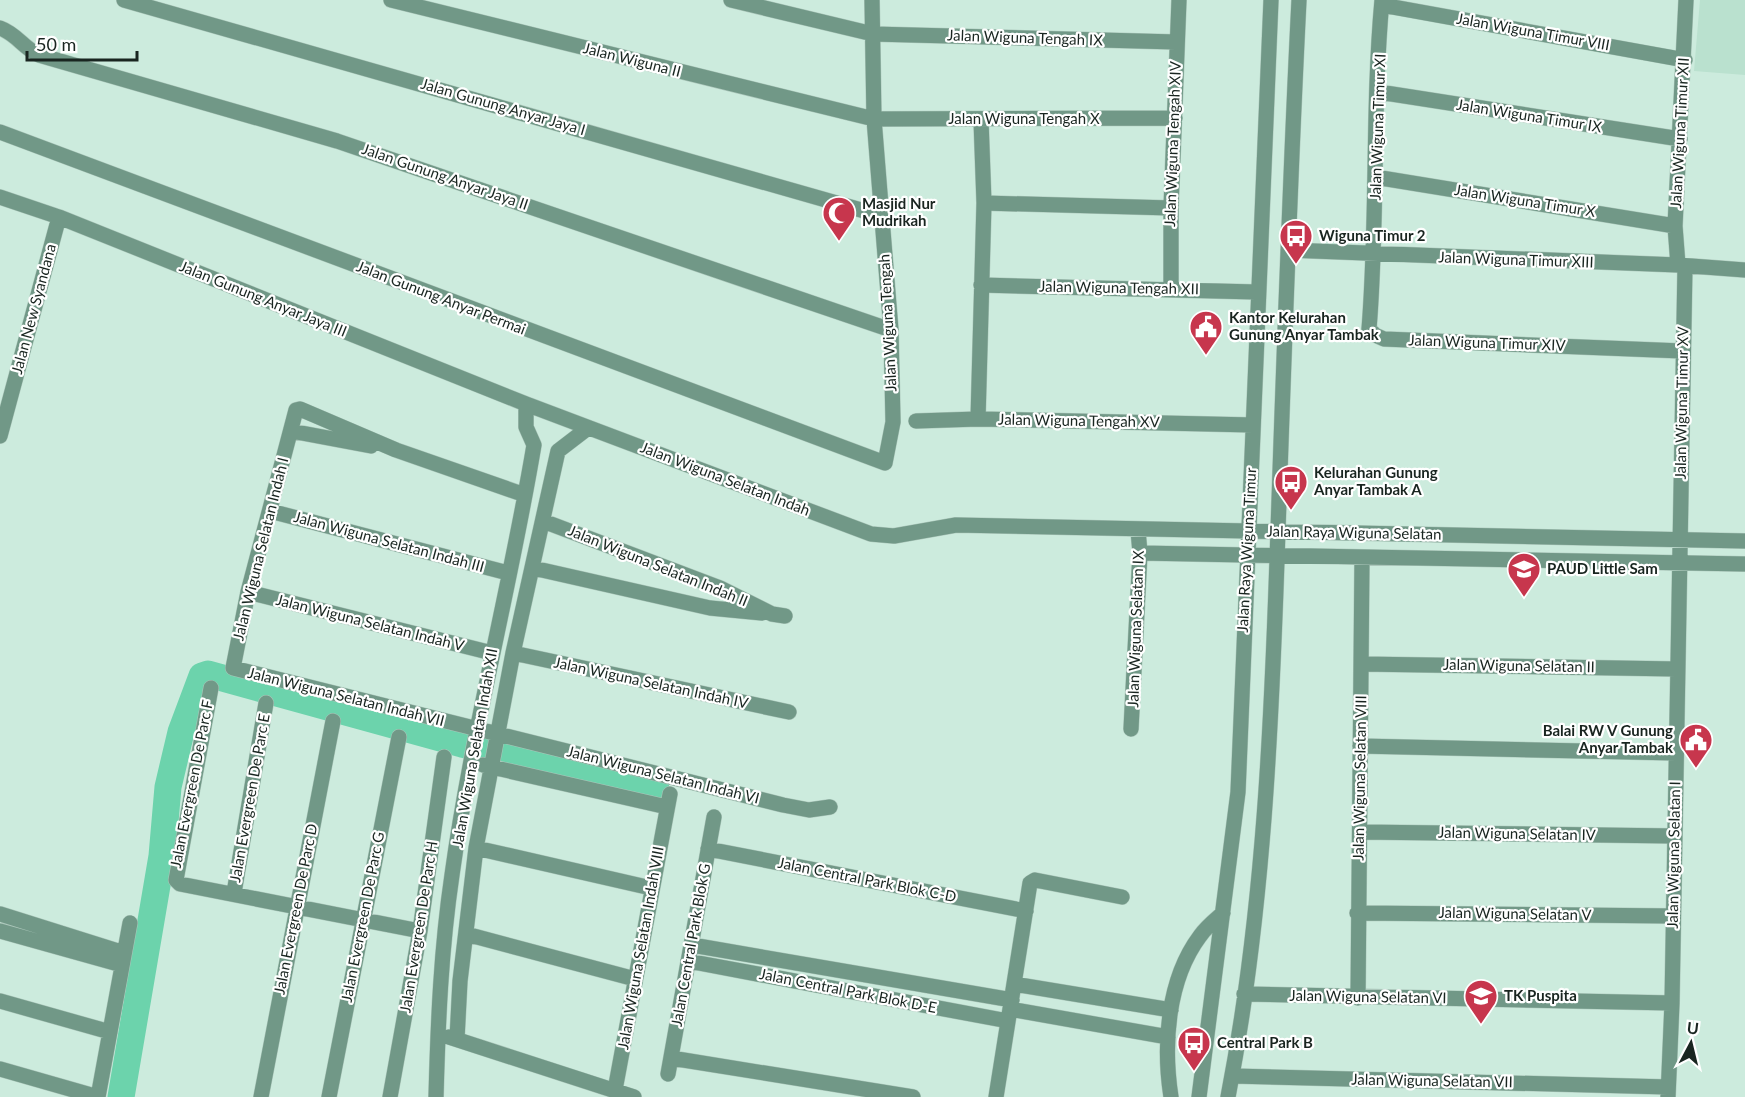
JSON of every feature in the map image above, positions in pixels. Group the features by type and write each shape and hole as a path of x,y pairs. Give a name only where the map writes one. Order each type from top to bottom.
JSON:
{"street":[{"name":"Jalan Gunung Anyar Jaya I","path":"124,0 882,216"},
{"name":"Jalan Wiguna II","path":"391,0 874,119"},
{"name":"Jalan Wiguna Tengah IX","path":"731,0 873,34 1176,42"},
{"name":"Jalan Wiguna Tengah","path":"872,0 874,119 891,330 893,422 886,461 882,463"},
{"name":"Jalan Wiguna Tengah XIV","path":"1171,288 1171,208 1179,0"},
{"name":"Jalan Raya Wiguna Timur","path":"1198,1097 1238,792 1248,530 1247,425 1265,132 1270,0"},
{"name":"Jalan Raya Wiguna Timur","path":"1228,1097 1244,994 1268,780 1299,0"},
{"name":"Jalan Wiguna Timur XII","path":"1681,265 1675,226 1685,60 1686,0"},
{"name":"Jalan Wiguna Timur VIII","path":"1382,3 1685,60"},
{"name":"Jalan Wiguna Timur XI","path":"1375,255 1375,177 1382,3"},
{"name":"Jalan Gunung Anyar Jaya II","path":"0,28 11,32 31,52 39,55 337,141 891,330"},
{"name":"Jalan Wiguna Timur IX","path":"1379,92 1680,139"},
{"name":"Jalan Wiguna Tengah X","path":"874,119 1175,118"},
{"path":"978,419 984,203 981,120"},
{"name":"Jalan Gunung Anyar Permai","path":"0,132 882,463"},
{"path":"1265,132 1292,134"},
{"name":"Jalan Wiguna Timur X","path":"1375,177 1675,226"},
{"name":"Jalan Gunung Anyar Jaya III","path":"0,197 59,217 526,404"},
{"path":"984,203 1171,208"},
{"name":"Jalan New Syandana","path":"0,436 59,217"},
{"name":"Jalan Wiguna Timur XIII","path":"1288,250 1681,265 1745,270"},
{"name":"Jalan Wiguna Timur XIV","path":"1375,255 1369,329 1384,339 1682,351"},
{"name":"Jalan Wiguna Timur XV","path":"1680,540 1681,265"},
{"name":"Jalan Wiguna Tengah XII","path":"981,285 1171,288 1256,292"},
{"name":"Jalan Wiguna Selatan Indah","path":"526,404 871,534 894,536 926,528"},
{"name":"Jalan Wiguna Selatan Indah XII","path":"436,1097 441,960 452,873 476,732 534,445 526,427 526,404"},
{"name":"Jalan Wiguna Selatan Indah I","path":"232,666 296,410 300,409 396,450 525,495"},
{"name":"Jalan Wiguna Tengah XV","path":"916,421 978,419 1247,425"},
{"path":"534,445 558,451 588,428"},
{"name":"Jalan Wiguna Selatan Indah I","path":"291,431 396,450"},
{"name":"Jalan Wiguna Selatan Indah XII","path":"457,1039 476,848 513,653 558,451"},
{"name":"Jalan Wiguna Selatan Indah III","path":"270,511 508,573"},
{"name":"Jalan Wiguna Selatan Indah II","path":"533,568 710,608 778,615 720,588 543,520"},
{"name":"Jalan Raya Wiguna Selatan","path":"926,528 956,525 1745,541"},
{"name":"Jalan Wiguna Selatan IX","path":"1131,729 1140,553 1138,530"},
{"name":"Jalan Wiguna Selatan I","path":"1668,1092 1672,1003 1680,540"},
{"name":"Jalan Raya Wiguna Selatan","path":"1140,553 1745,564"},
{"name":"Jalan Wiguna Selatan VIII","path":"1358,998 1362,558"},
{"name":"Jalan Wiguna Selatan Indah V","path":"249,592 492,653"},
{"name":"Jalan Wiguna Selatan Indah IV","path":"513,653 789,712"},
{"name":"Jalan Wiguna Selatan II","path":"1361,664 1676,669"},
{"name":"Jalan Wiguna Selatan Indah VII","path":"232,666 236,670 496,736"},
{"name":"Jalan Evergreen De Parc F","path":"211,688 176,880 180,884 234,893"},
{"name":"Jalan Evergreen De Parc E","path":"234,893 266,703"},
{"name":"Jalan Evergreen De Parc D","path":"261,1097 333,721"},
{"name":"Jalan Wiguna Selatan Indah VI","path":"496,736 783,805 810,810 830,807"},
{"name":"Jalan Evergreen De Parc G","path":"329,1097 399,737"},
{"path":"1360,746 1676,753"},
{"name":"Jalan Evergreen De Parc H","path":"390,1097 420,931 444,757"},
{"name":"Jalan Wiguna Selatan Indah VIII","path":"471,759 668,800 615,1090"},
{"name":"Jalan Central Park Blok G","path":"668,1074 714,817"},
{"name":"Jalan Wiguna Selatan IV","path":"1360,832 1674,836"},
{"path":"476,848 651,888"},
{"name":"Jalan Central Park Blok C-D","path":"708,849 1026,911"},
{"path":"996,1097 1030,883 1035,880 1122,897"},
{"path":"234,893 420,931"},
{"path":"1171,1097 1167,1069 1167,1037 1172,1010 1186,961 1200,935 1223,913"},
{"name":"Jalan Wiguna Selatan V","path":"1357,913 1672,916"},
{"path":"0,914 123,959"},
{"path":"0,1069 98,1097 130,922"},
{"path":"0,931 123,959"},
{"path":"466,934 635,979"},
{"name":"Jalan Central Park Blok D-E","path":"692,945 1010,1010"},
{"name":"Jalan Central Park Blok D-E","path":"688,961 1010,1010"},
{"path":"1014,984 1172,1010"},
{"name":"Jalan Wiguna Selatan VI","path":"1244,994 1672,1003"},
{"path":"0,1001 110,1032"},
{"path":"1010,1010 1167,1037"},
{"path":"438,1034 634,1097"},
{"path":"671,1058 913,1097"},
{"name":"Jalan Wiguna Selatan VII","path":"1233,1076 1668,1092"}],"shaded area":[{"path":"1700,0 1745,0 1745,75 1694,71"}],"waterway":[{"path":"121,1097 162,856 168,787 181,732 202,676 208,674 462,744 656,789"}],"place":[{"name":"Masjid Nur Mudrikah","path":"839,242"},
{"name":"Wiguna Timur 2","path":"1296,265"},
{"name":"Kantor Kelurahan Gunung Anyar Tambak","path":"1206,356"},
{"name":"Kelurahan Gunung Anyar Tambak A","path":"1291,511"},
{"name":"PAUD Little Sam","path":"1524,598"},
{"name":"Balai RW V Gunung Anyar Tambak","path":"1696,769"},
{"name":"TK Puspita","path":"1481,1025"},
{"name":"Central Park B","path":"1194,1072"}]}
